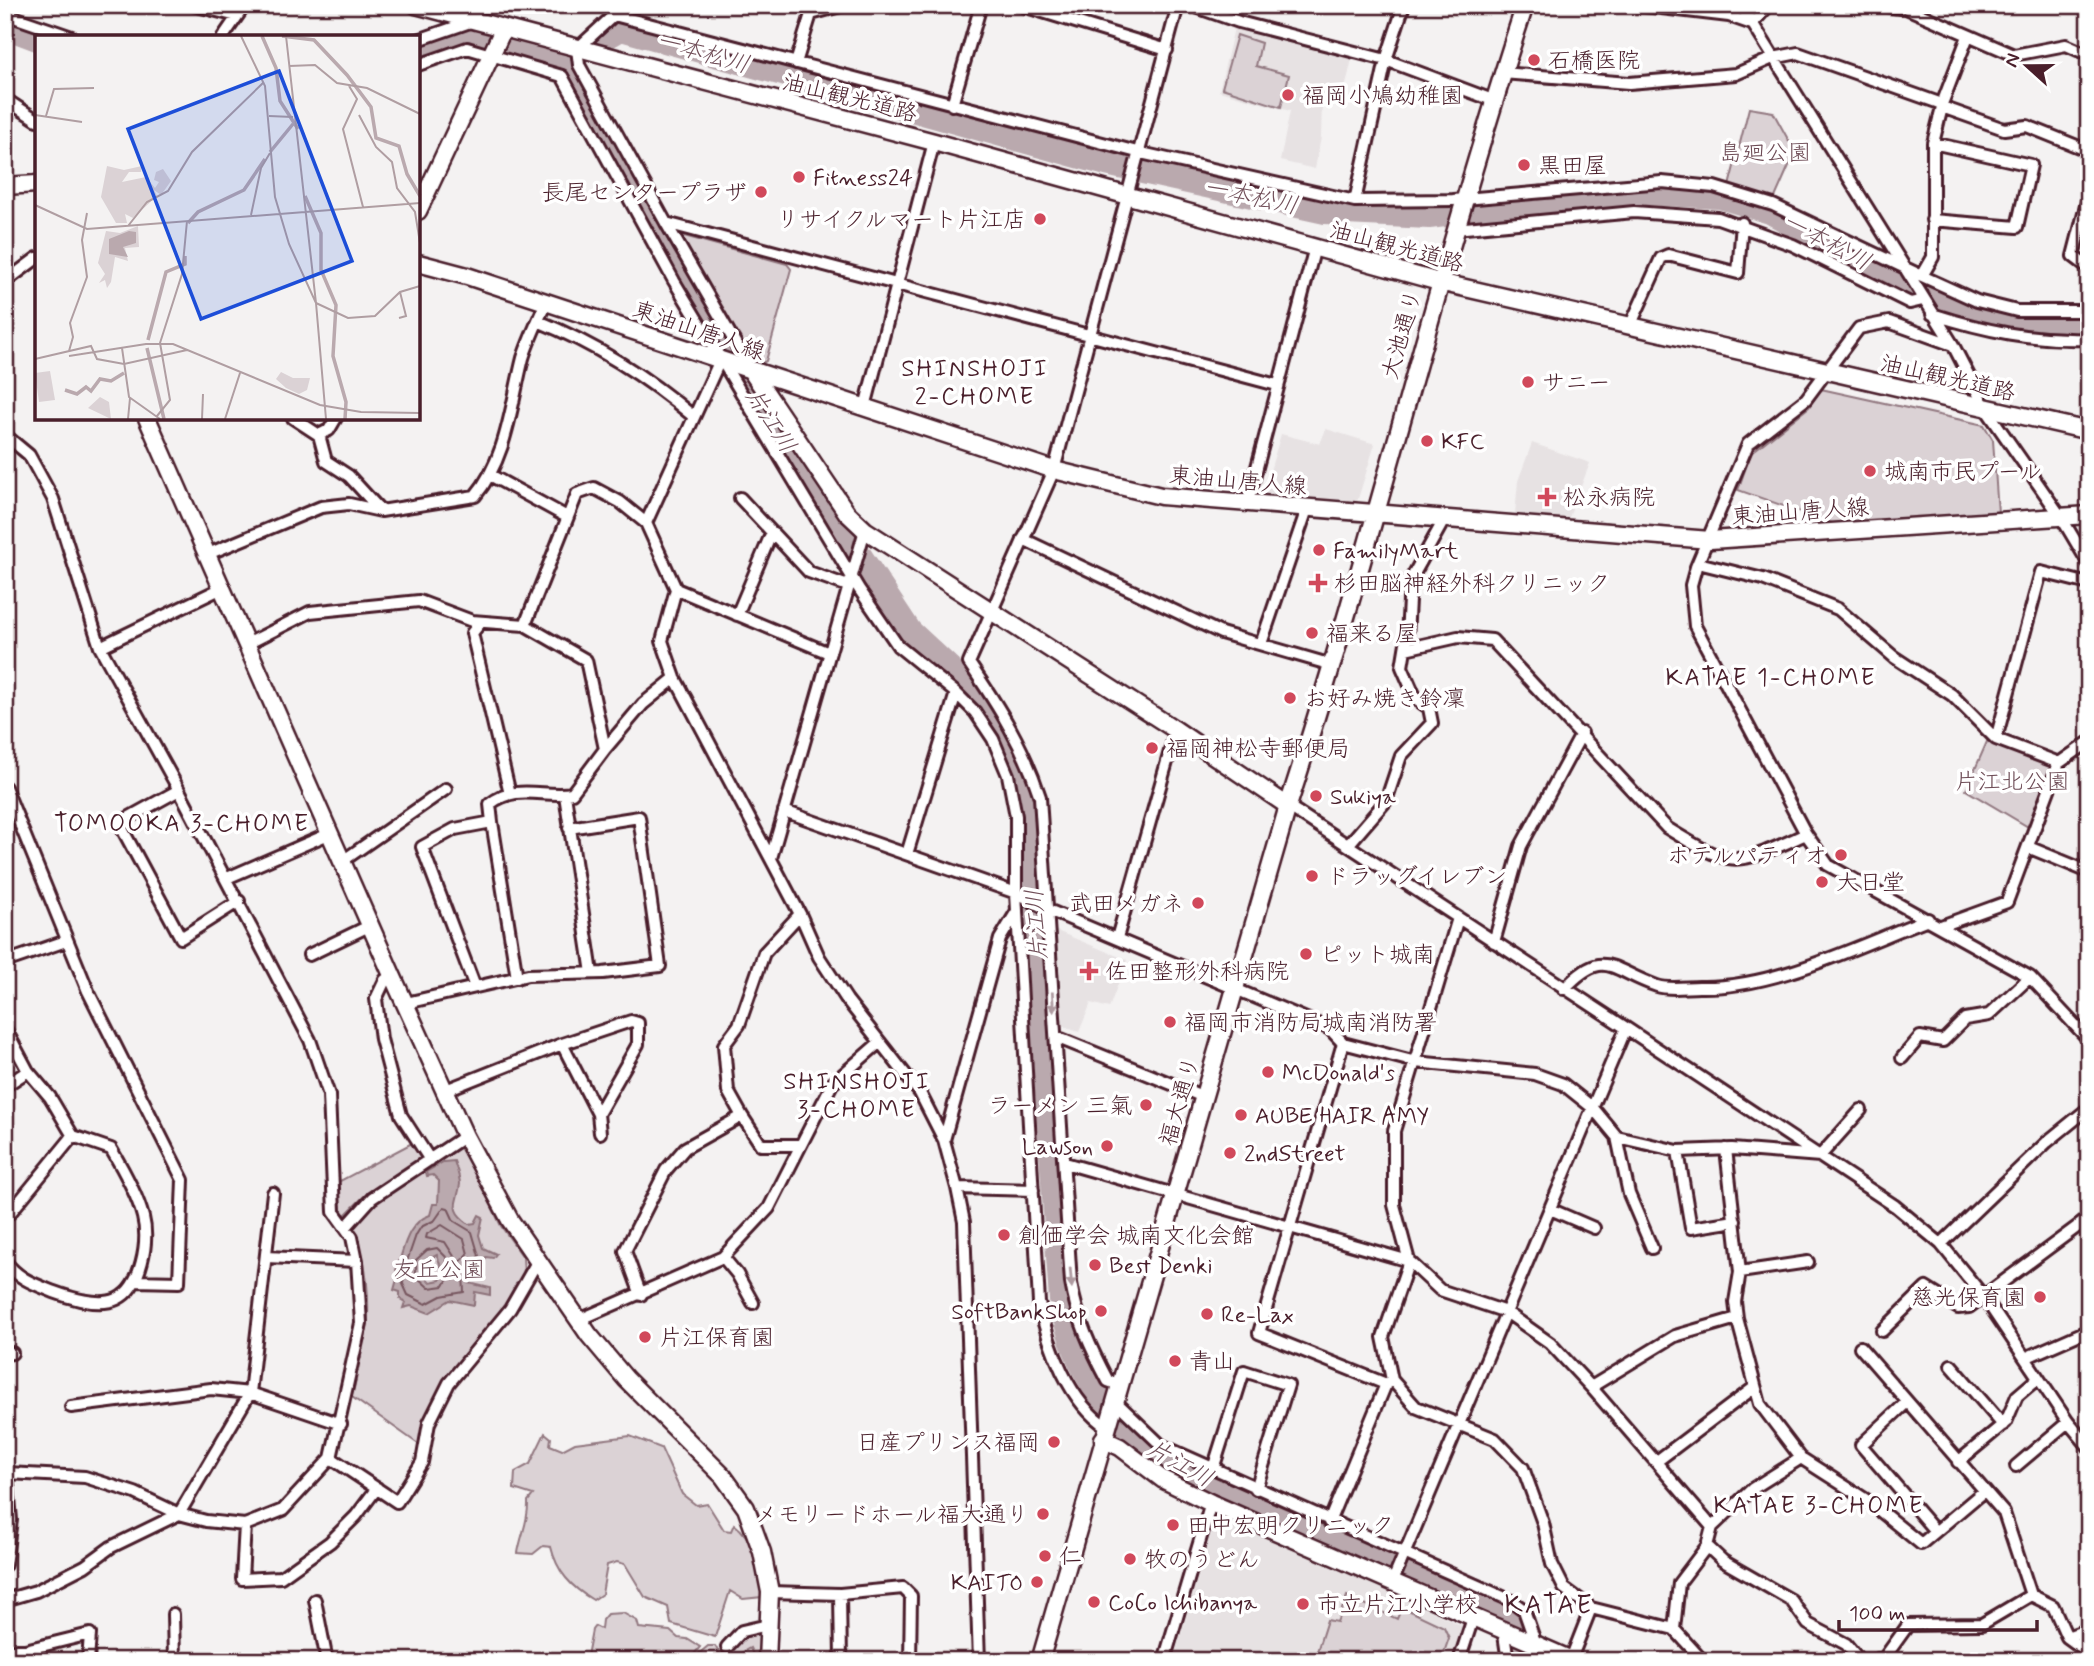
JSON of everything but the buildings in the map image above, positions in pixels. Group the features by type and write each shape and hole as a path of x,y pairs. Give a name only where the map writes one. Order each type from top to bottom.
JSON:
{"street":[{"path":"193,5 237,16"},
{"path":"224,35 245,5"},
{"name":"油山観光道路","path":"416,5 476,13 501,32 578,54 604,57 934,142 1439,282 1632,324 1824,372 2089,431"},
{"path":"796,63 811,14 844,5"},
{"path":"952,105 981,5"},
{"path":"1020,5 1167,50"},
{"path":"1178,5 1140,156 1127,195 1054,470 970,663 1011,726 1028,760 1040,797 1043,907 1056,1037 1075,1308 1108,1381 1161,1445 1512,1601 1524,1610 1538,1661"},
{"path":"1190,5 1239,22 1386,60 1495,100"},
{"path":"1354,201 1386,60 1404,5"},
{"name":"大池通り","path":"1374,514 1439,282 1525,5"},
{"path":"1636,5 1729,16 1752,23"},
{"path":"1741,5 1953,345 1986,409 2061,517 2089,564"},
{"path":"1752,23 1769,5"},
{"path":"1880,5 1899,6 2014,55 2066,45 2089,55"},
{"path":"420,39 476,13"},
{"path":"5,14 66,35"},
{"path":"2089,311 2017,312 1978,302 1773,205 1714,187 1662,182 1464,200 1354,201 1140,156 614,15 578,54 666,222 750,371 863,537 992,611 1176,730 1895,1206 1941,1244 1984,1297 2068,1422 2089,1447"},
{"path":"420,207 501,32"},
{"path":"1922,276 1933,257 1933,143 1942,106 1968,36"},
{"path":"420,64 467,48 562,76 723,361 851,576 898,646 956,693 975,712 993,739 1008,775 1016,816 1017,911 1038,1303 1045,1331 1084,1406 1105,1433 1162,1479 1211,1503 1474,1615 1572,1660 1591,1608"},
{"path":"1502,73 1629,83 1736,74 1773,58 1798,53 2004,129 2028,126 2089,151"},
{"path":"5,99 35,119"},
{"path":"864,407 934,142"},
{"path":"1933,143 2031,165 2017,227 1933,220"},
{"path":"5,186 35,184"},
{"path":"2089,194 2073,256 2089,268"},
{"path":"1454,232 1634,212 1718,218 1793,245 1910,303 1922,298"},
{"path":"666,222 1277,385"},
{"path":"1632,324 1661,258 1668,255 1738,273 1741,225"},
{"path":"1247,505 1315,247"},
{"path":"5,282 35,260"},
{"name":"東油山唐人線","path":"420,264 546,302 1054,470 1161,496 1247,505 1445,517 1710,540 2089,514"},
{"path":"208,554 321,507 349,504 381,511 475,496 490,475 518,389 523,358 546,302"},
{"path":"1932,314 1985,331 2017,337 2089,339"},
{"path":"538,321 579,338 629,365 694,417"},
{"path":"1953,345 1889,323 1859,328 1806,399 1748,444 1691,585 1695,626 1806,834 1828,865 2030,977 2089,1040"},
{"path":"646,523 694,417 723,361"},
{"path":"148,420 245,645 344,860 392,975 465,1136 510,1220 579,1320 626,1379 723,1476 746,1508 762,1552 770,1592 768,1625 771,1660"},
{"path":"296,420 320,435 326,461 349,476 381,511"},
{"path":"320,435 329,430 335,420"},
{"path":"5,435 33,461 53,499 100,647 227,878 310,1040 329,1095 334,1212 346,1227 357,1261 361,1322 341,1424 331,1458 283,1510 245,1525 179,1514 135,1493 85,1477 6,1473 11,1520 5,1565"},
{"path":"490,475 567,517"},
{"path":"525,625 577,494 594,488 620,502 646,523 676,589 829,653"},
{"path":"740,498 809,572 851,576"},
{"path":"1261,644 1307,509"},
{"name":"福大通り","path":"1040,1661 1116,1392 1176,1195 1287,806 1332,665 1374,514"},
{"path":"1349,845 1386,801 1401,755 1432,723 1429,708 1416,699 1402,667 1410,581 1445,517"},
{"path":"737,615 772,533"},
{"path":"771,858 863,537"},
{"path":"1023,539 1221,633 1332,665"},
{"path":"1698,563 1763,579 1838,609 1894,657 1952,695 1996,739 2059,763"},
{"path":"1996,739 2041,572 2089,584"},
{"path":"100,647 222,588"},
{"path":"676,589 667,614 662,641 675,678 826,968 847,1000 920,1093 944,1140 964,1222 979,1661"},
{"path":"245,645 310,612 419,601 481,622 525,625 586,660 605,749"},
{"path":"481,622 471,633 510,794"},
{"path":"1405,649 1458,637 1492,640 1667,828 1712,854 1721,858 1752,859 1806,834"},
{"path":"516,978 490,803 500,796 530,790 572,793 643,704 675,678"},
{"path":"907,854 956,693"},
{"path":"1117,938 1176,730"},
{"path":"1494,942 1521,846 1581,733"},
{"path":"1941,926 2007,902 2059,763 2089,742"},
{"path":"5,787 66,941 183,1180 179,1282 135,1281"},
{"path":"344,860 446,789"},
{"path":"178,790 119,823 181,938 239,901"},
{"path":"565,794 592,973"},
{"path":"784,811 1018,893 1043,907 1234,991 1331,1029 1343,1043 1416,1062 1535,1074 1563,1084 1593,1108 1617,1137 1629,1194 1652,1248"},
{"path":"406,1003 516,978 660,966 639,817 569,828"},
{"path":"475,987 422,847 455,829 492,822"},
{"path":"227,878 331,833"},
{"path":"2028,847 2089,872"},
{"path":"944,1140 1000,939 1017,911"},
{"path":"799,1145 761,1145 728,1091 724,1045 739,1025 764,953 800,914"},
{"path":"1329,1521 1389,1382 1383,1337 1409,1261 1394,1205 1394,1131 1458,918"},
{"path":"1564,989 1585,968 1602,963 1660,987 1725,988 1800,968 1928,919"},
{"path":"309,954 371,925"},
{"path":"5,962 66,941"},
{"path":"392,975 385,980 376,999 381,1039 401,1115 430,1160"},
{"path":"1902,1058 1920,1037 1942,1041 1965,1019 1989,1015 2030,977"},
{"path":"446,1090 562,1044 631,1021 638,1023 638,1044 598,1114"},
{"path":"5,1028 28,1071 50,1097 73,1136 111,1149 122,1167 143,1218 144,1247 135,1281 117,1299 74,1300 23,1280 5,1261"},
{"path":"1393,1580 1626,1028"},
{"path":"1056,1037 1204,1097"},
{"path":"579,1320 723,1257 769,1208 832,1084 880,1042"},
{"path":"1343,1043 1259,1333 1389,1382 1416,1407 1495,1439 1523,1468 1543,1523 1552,1564 1564,1588 1591,1608 1674,1629 1703,1661"},
{"path":"562,1044 598,1114 600,1133"},
{"path":"5,1086 28,1071"},
{"path":"1941,1244 2047,1142 2089,1108"},
{"path":"1820,1156 1861,1110"},
{"path":"641,1295 625,1251 666,1170 685,1148 742,1116"},
{"path":"7,1213 73,1136"},
{"path":"346,1227 373,1198 465,1136"},
{"path":"1617,1137 1678,1151 1726,1149 1820,1156"},
{"path":"1726,1149 1741,1272 1735,1302 1737,1318 1760,1404 1801,1458 1868,1501 1921,1544 1984,1492"},
{"path":"1678,1151 1691,1228 1735,1221"},
{"path":"1065,1163 1409,1261 1440,1290 1506,1312 1550,1343 1657,1461 1712,1527"},
{"path":"957,1188 1033,1190"},
{"path":"6,1597 36,1591 179,1514 250,1393 273,1193"},
{"path":"1550,1209 1594,1228"},
{"path":"1882,1331 1926,1288 1958,1308 1969,1307 2089,1219"},
{"path":"266,1257 357,1261"},
{"path":"723,1257 737,1274 753,1303"},
{"path":"331,1458 397,1502 422,1462 429,1423 449,1383 510,1309 537,1262"},
{"path":"1741,1272 1808,1262"},
{"path":"1591,1387 1675,1336 1737,1318"},
{"path":"2025,1358 2089,1330"},
{"path":"1860,1347 2004,1513 2031,1595 2053,1606 2067,1637 2089,1653"},
{"path":"1951,1365 2003,1425"},
{"path":"1213,1469 1244,1371 1288,1385 1256,1489"},
{"path":"1958,1462 2003,1425 2017,1396 2038,1378"},
{"path":"1657,1461 1755,1387"},
{"path":"71,1406 211,1389 250,1393 341,1424"},
{"path":"1907,1402 1861,1445 1936,1531"},
{"path":"2015,1466 2068,1422"},
{"path":"1674,1629 1679,1583 1707,1546 1712,1527 1752,1489 1801,1458"},
{"path":"245,1525 242,1579 281,1577 330,1542 356,1516 377,1488"},
{"path":"1164,1661 1211,1503"},
{"path":"1707,1546 1723,1560 1791,1600 1808,1624 1846,1644 1860,1661"},
{"path":"770,1592 841,1594 902,1588 911,1596 910,1661"},
{"path":"841,1594 841,1661"},
{"path":"1871,1661 1885,1657 1908,1625 1982,1624 2031,1595"},
{"path":"315,1601 327,1661"},
{"path":"173,1614 174,1661"},
{"path":"1459,1661 1474,1615"},
{"path":"727,1647 742,1631 768,1625"},
{"path":"1505,1629 1508,1661"},
{"path":"2067,1637 2089,1629"},
{"path":"5,1650 25,1650 90,1634 88,1661"}],"shaded area":[{"name":"福岡小鳩幼稚園","path":"1234,28 1352,59 1341,106 1322,103 1321,137 1315,169 1280,161 1290,111 1219,91"},
{"path":"1326,429 1375,444 1357,502 1263,494 1281,434 1320,444"},
{"name":"松永病院","path":"1532,443 1590,463 1568,520 1515,514 1518,481"},
{"name":"佐田整形外科病院","path":"1052,929 1127,960 1109,1008 1091,1003 1079,1032 1055,1024 1050,1013 1061,990 1050,982 1059,960 1043,951"},
{"name":"市立片江小学校","path":"1221,1518 1351,1573 1461,1625 1462,1630 1451,1661 1173,1661 1214,1523"}],"green space":[{"path":"1237,35 1261,43 1256,66 1289,75 1281,107 1222,88"},
{"name":"島廻公園","path":"1749,108 1773,112 1795,152 1774,200 1729,186"},
{"path":"684,236 787,264 791,269 766,361 760,364 747,359 680,241"},
{"name":"城南市民プール","path":"1821,389 1984,425 1993,440 1998,513 1838,525 1738,490 1751,453 1809,407"},
{"name":"片江北公園","path":"1989,737 2054,767 2030,828 1966,790"},
{"path":"414,1142 421,1160 363,1197 342,1218 338,1182"},
{"name":"友丘公園","path":"463,1146 501,1226 523,1257 524,1275 503,1313 447,1381 421,1446 352,1397 357,1375 355,1369 361,1358 357,1354 360,1340 365,1339 368,1312 365,1266 352,1227 373,1204"},
{"path":"545,1433 551,1438 550,1445 562,1450 575,1443 630,1436 661,1448 682,1494 696,1505 707,1503 724,1530 731,1531 734,1524 748,1539 755,1557 762,1597 743,1599 730,1591 715,1637 671,1624 668,1607 645,1597 625,1564 617,1562 607,1565 602,1594 593,1600 566,1578 551,1547 543,1546 533,1554 518,1553 528,1501 533,1495 514,1489 515,1472 530,1464"},
{"path":"1347,1596 1397,1619 1402,1607 1444,1627 1449,1638 1441,1661 1314,1661 1327,1620 1337,1622"},
{"path":"623,1613 637,1621 639,1628 670,1631 678,1638 687,1639 700,1647 691,1658 681,1657 677,1653 672,1654 671,1660 647,1661 642,1658 639,1661 586,1661 595,1626 601,1629 602,1620 607,1614"},
{"path":"759,1630 763,1634 762,1661 756,1661 750,1648 741,1653 739,1660 718,1661 724,1652"},
{"path":"708,1646 715,1646 720,1654 711,1661 690,1661"}],"water":[{"path":"454,1161 458,1172 458,1214 469,1224 475,1223 479,1215 483,1217 479,1235 483,1248 496,1254 493,1258 486,1257 483,1266 471,1273 469,1283 490,1288 490,1295 475,1292 474,1305 450,1300 429,1313 411,1306 403,1308 405,1302 400,1299 400,1292 394,1290 399,1272 396,1270 410,1232 422,1219 430,1215 433,1204 438,1204 439,1181 433,1175 427,1176 426,1172 443,1162","holes":["437,1255 443,1274 440,1280 430,1282 422,1273 425,1268 423,1262"]}],"waterway":[{"name":"一本松川","path":"5,27 35,38"},
{"name":"一本松川","path":"420,53 463,38 565,62 621,29 1106,164 1325,212 1429,217 1578,198 1642,193 1720,197 1770,212 1878,272 1955,308 2009,326 2089,332"},
{"name":"片江川","path":"565,62 588,93 701,309 752,391 910,631 967,684 992,715 1022,778 1028,809 1061,1301 1075,1350 1098,1393 1129,1431 1169,1463 1515,1617 1524,1661"}],"place":[{"name":"石橋医院","path":"1534,60"},
{"name":"福岡小鳩幼稚園","path":"1288,95"},
{"name":"黒田屋","path":"1524,165"},
{"name":"Fitness24","path":"799,177"},
{"name":"長尾センタープラザ","path":"761,192"},
{"name":"リサイクルマート片江店","path":"1040,219"},
{"name":"サニー","path":"1528,382"},
{"name":"KFC","path":"1427,441"},
{"name":"城南市民プール","path":"1870,471"},
{"name":"松永病院","path":"1547,497"},
{"name":"FamilyMart","path":"1319,550"},
{"name":"杉田脳神経外科クリニック","path":"1318,583"},
{"name":"福来る屋","path":"1312,633"},
{"name":"お好み焼き鈴凜","path":"1290,698"},
{"name":"福岡神松寺郵便局","path":"1152,748"},
{"name":"Sukiya","path":"1316,796"},
{"name":"ホテルパティオ","path":"1841,855"},
{"name":"ドラッグイレブン","path":"1312,876"},
{"name":"大日堂","path":"1822,882"},
{"name":"武田メガネ","path":"1198,903"},
{"name":"ピット城南","path":"1306,954"},
{"name":"佐田整形外科病院","path":"1089,971"},
{"name":"福岡市消防局城南消防署","path":"1170,1022"},
{"name":"McDonald's","path":"1268,1072"},
{"name":"ラーメン 三氣","path":"1146,1105"},
{"name":"AUBE HAIR AMY","path":"1241,1115"},
{"name":"Lawson","path":"1107,1146"},
{"name":"2ndStreet","path":"1230,1153"},
{"name":"創価学会 城南文化会館","path":"1004,1235"},
{"name":"Best Denki","path":"1095,1265"},
{"name":"慈光保育園","path":"2040,1297"},
{"name":"SoftBankShop","path":"1101,1311"},
{"name":"Re-Lax","path":"1207,1314"},
{"name":"片江保育園","path":"645,1337"},
{"name":"青山","path":"1175,1361"},
{"name":"日産プリンス福岡","path":"1054,1442"},
{"name":"メモリードホール福大通り","path":"1043,1514"},
{"name":"田中宏明クリニック","path":"1173,1525"},
{"name":"仁","path":"1045,1556"},
{"name":"牧のうどん","path":"1130,1559"},
{"name":"KAITO","path":"1037,1582"},
{"name":"CoCo Ichibanya","path":"1094,1602"},
{"name":"市立片江小学校","path":"1303,1604"}],"district":[{"name":"SHINSHOJI 2-CHOME","path":"975,382"},
{"name":"KATAE 1-CHOME","path":"1771,677"},
{"name":"TOMOOKA 3-CHOME","path":"182,823"},
{"name":"SHINSHOJI 3-CHOME","path":"857,1095"},
{"name":"KATAE 3-CHOME","path":"1819,1505"},
{"name":"KATAE","path":"1549,1604"}]}
